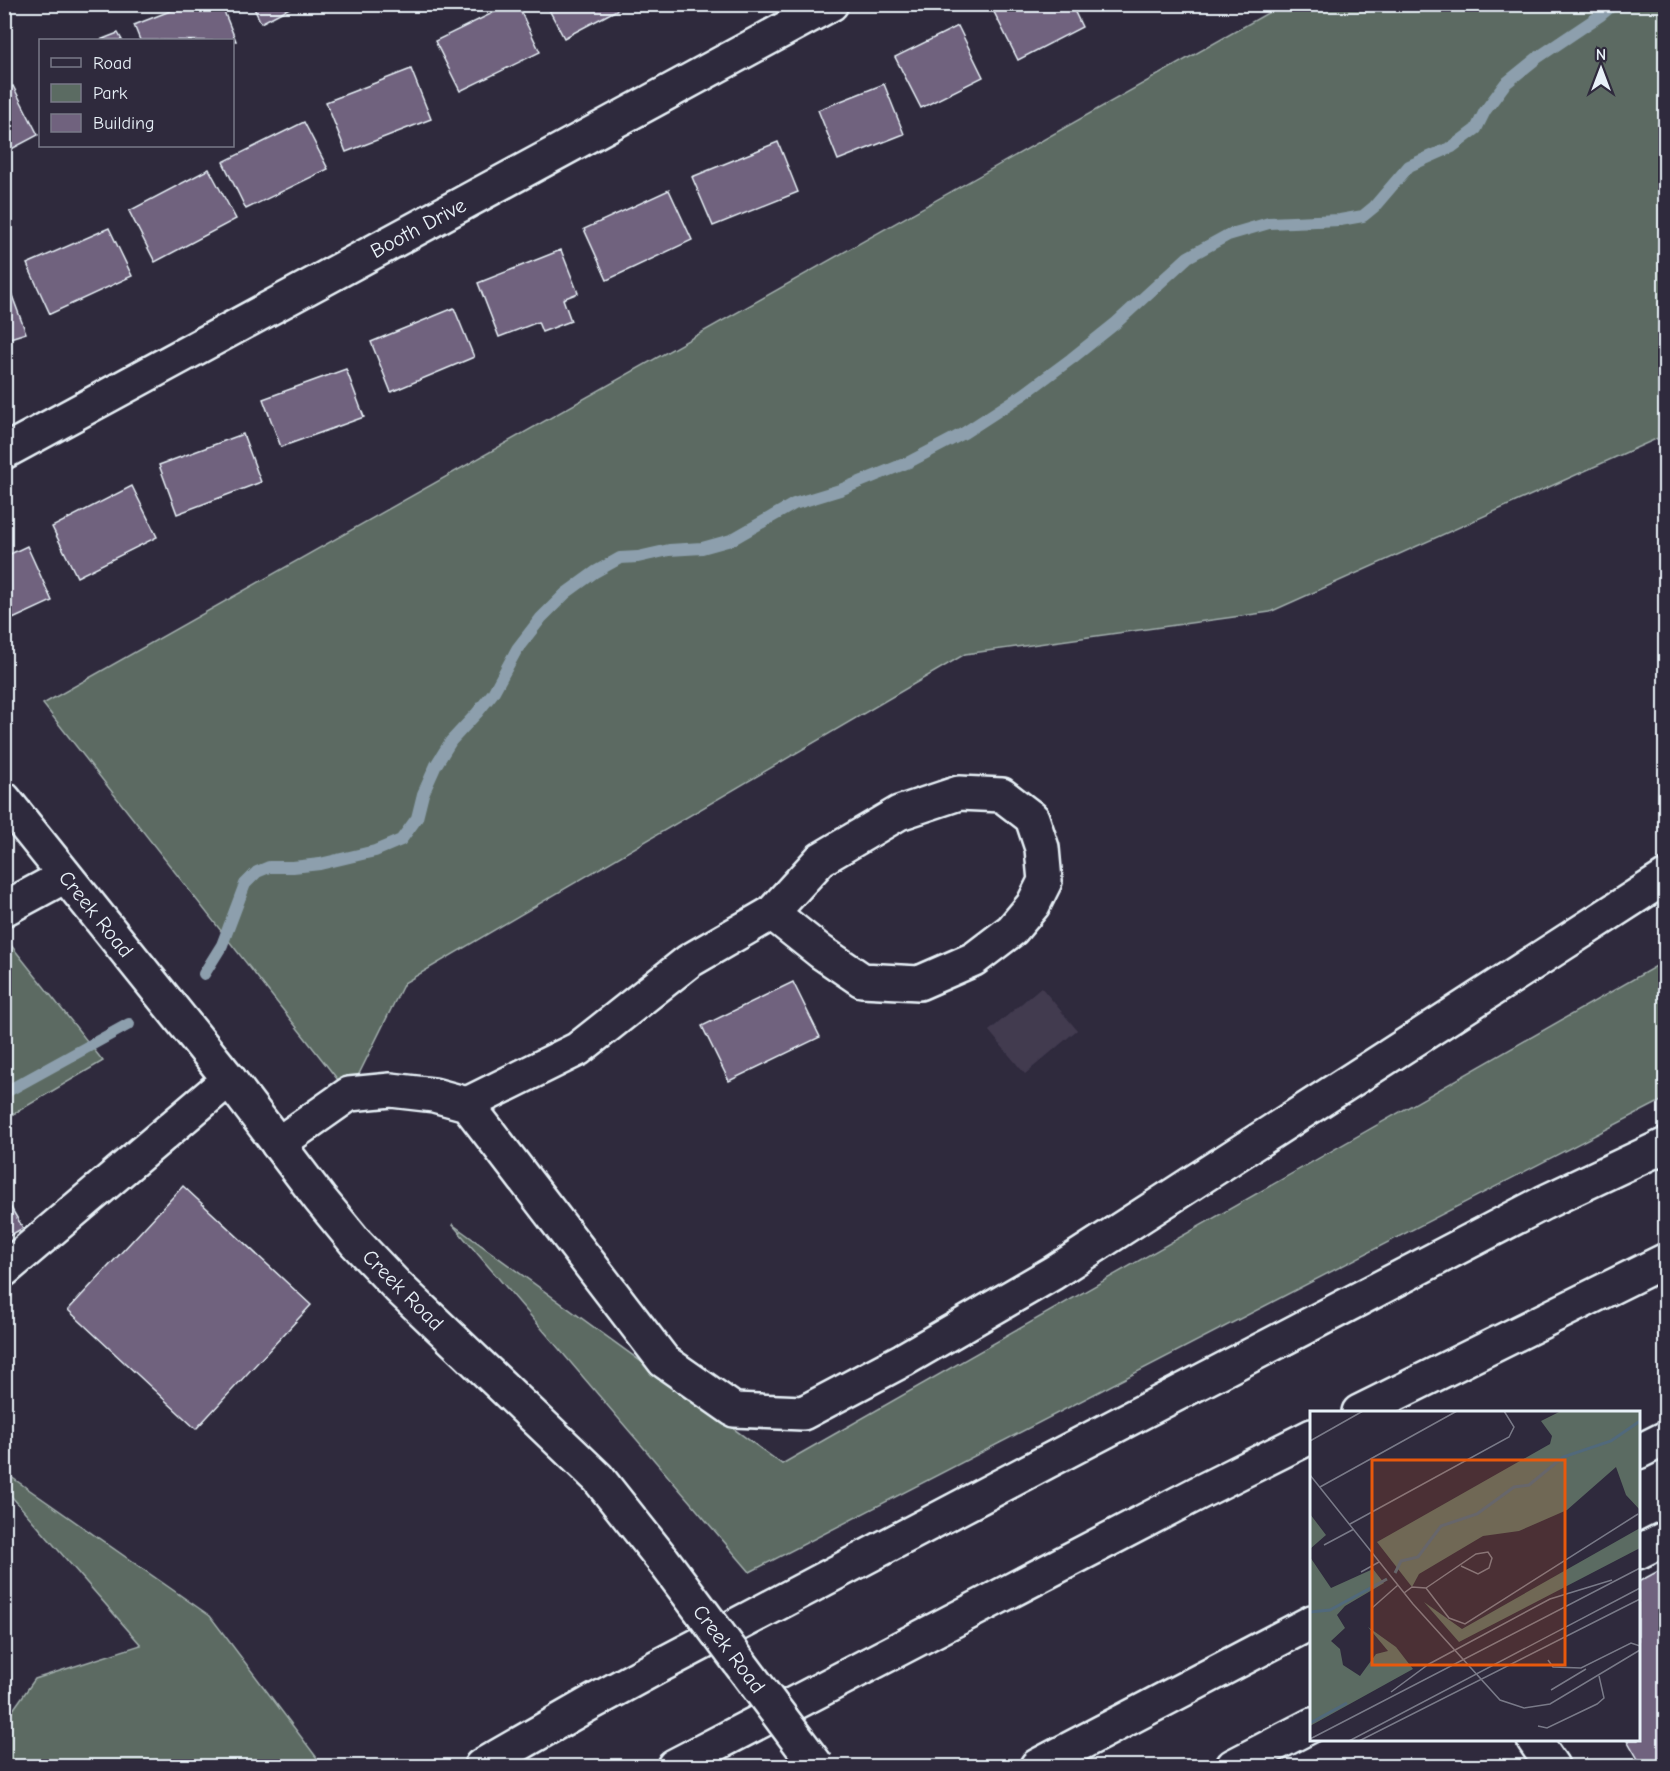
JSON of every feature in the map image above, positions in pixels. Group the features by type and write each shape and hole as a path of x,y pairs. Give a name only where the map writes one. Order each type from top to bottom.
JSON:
{"main road":[{"name":"Booth Drive","path":"4,452 831,4"},
{"path":"467,1104 578,1049 689,961 772,913 821,859 899,813 959,793 1002,795 1032,818 1042,848 1045,881 1033,905 1012,930 974,959 919,983 862,980 821,952 772,913"},
{"name":"Creek Road","path":"4,799 229,1079 356,1243 398,1287 598,1478 663,1560 818,1767"},
{"path":"4,909 65,876"},
{"path":"278,1144 349,1094 391,1090 434,1095 467,1104 664,1361 734,1410 803,1413 903,1360 1053,1274 1665,877"},
{"path":"4,1270 229,1079"},
{"path":"481,1767 648,1672 1543,1203 1665,1145"},
{"path":"1363,1411 1665,1260"},
{"path":"674,1767 1310,1437"},
{"path":"1640,1451 1665,1438"},
{"path":"1640,1551 1665,1538"},
{"path":"1038,1767 1310,1623"},
{"path":"1233,1767 1310,1726"},
{"path":"1535,1741 1552,1767"}],"shaded area":[{"path":"1041,987 1077,1030 1025,1074 989,1031"}],"green space":[{"path":"1282,5 1665,5 1665,435 1270,612 965,654 404,983 349,1094 43,704"},
{"path":"10,944 103,1061 5,1119 4,947"},
{"path":"1665,961 1665,1099 750,1572 452,1224 782,1464"},
{"path":"4,1472 210,1616 323,1766 5,1766 5,1721 35,1679 141,1645 5,1489"}],"building":[{"path":"188,4 221,4 236,41 234,39 140,39 134,25"},
{"path":"252,4 297,4 261,23"},
{"path":"511,4 517,4 540,52 460,91 435,41"},
{"path":"546,4 628,4 564,38"},
{"path":"999,4 1071,4 1082,27 1018,60 992,8"},
{"path":"958,26 983,77 921,108 895,57"},
{"path":"118,33 121,39 103,39"},
{"path":"411,69 431,119 346,152 326,102"},
{"path":"884,84 904,134 838,160 818,110"},
{"path":"13,86 38,135 4,153 4,90"},
{"path":"304,122 328,169 246,209 223,162"},
{"path":"778,142 798,192 713,226 692,177"},
{"path":"209,169 236,219 155,262 129,211"},
{"path":"669,190 692,240 607,280 584,229"},
{"path":"109,228 132,276 50,314 27,264"},
{"path":"561,250 578,293 563,299 571,321 542,332 538,322 499,337 478,283"},
{"path":"7,282 26,333 4,340 4,283"},
{"path":"454,308 474,357 391,392 371,342"},
{"path":"346,369 364,417 281,447 263,399"},
{"path":"243,434 261,482 177,514 159,465"},
{"path":"132,486 157,537 77,577 52,527"},
{"path":"27,546 52,601 4,623 4,557"},
{"path":"793,982 820,1037 729,1081 702,1026"},
{"path":"183,1186 311,1305 196,1429 68,1310"},
{"path":"4,1196 23,1228 4,1239"},
{"path":"1666,1567 1666,1766 1642,1766 1628,1741 1640,1741 1640,1581"}],"waterway":[{"path":"204,974 222,945 245,884 257,872 269,867 320,864 375,851 401,840 417,818 423,794 436,765 451,741 493,693 517,649 541,618 566,593 595,572 620,558 638,557 669,550 702,548 731,540 794,504 840,490 909,462 964,433 1024,394 1071,359 1116,323 1188,257 1228,235 1269,223 1340,220 1363,216 1374,207 1409,166 1452,147 1476,129 1485,111 1505,84 1537,58 1614,4"},
{"path":"4,1093 129,1024"}]}
